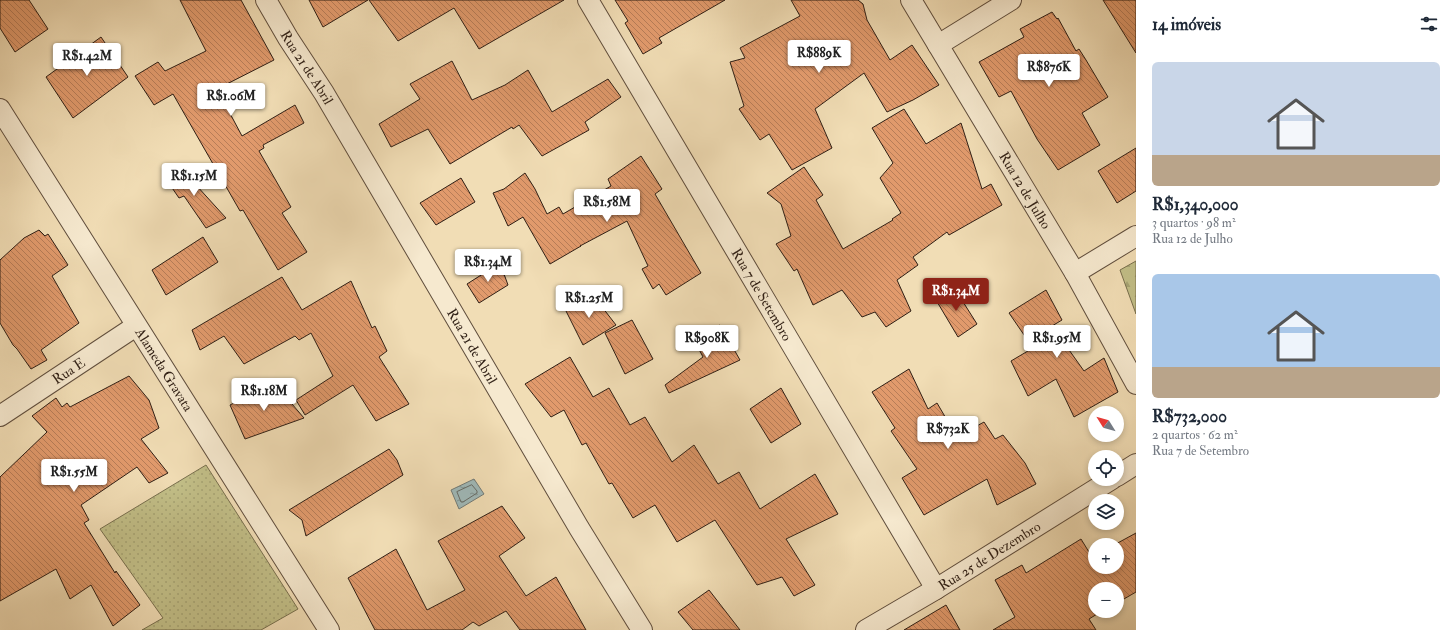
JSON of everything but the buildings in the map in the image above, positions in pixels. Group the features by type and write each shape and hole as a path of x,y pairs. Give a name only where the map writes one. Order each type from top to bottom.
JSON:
{"street":[{"name":"Rua 21 de Abril","path":"266,0 288,38 324,93 575,521 642,630"},
{"name":"Rua 7 de Setembro","path":"588,0 936,589"},
{"name":"Rua 12 de Julho","path":"911,0 1075,273 1136,384"},
{"path":"938,45 1011,0"},
{"name":"Alameda Gravata","path":"0,109 329,630"},
{"path":"1075,273 1136,236"},
{"name":"Rua E","path":"0,416 136,326"},
{"path":"1124,472 1136,464"},
{"name":"Rua 25 de Dezembro","path":"866,630 936,589 1101,486"}],"green space":[{"path":"1136,261 1136,314 1120,270"},
{"path":"206,465 298,609 261,630 142,630 163,618 100,529"}],"water":[{"path":"474,479 484,494 459,509 451,490"}]}
